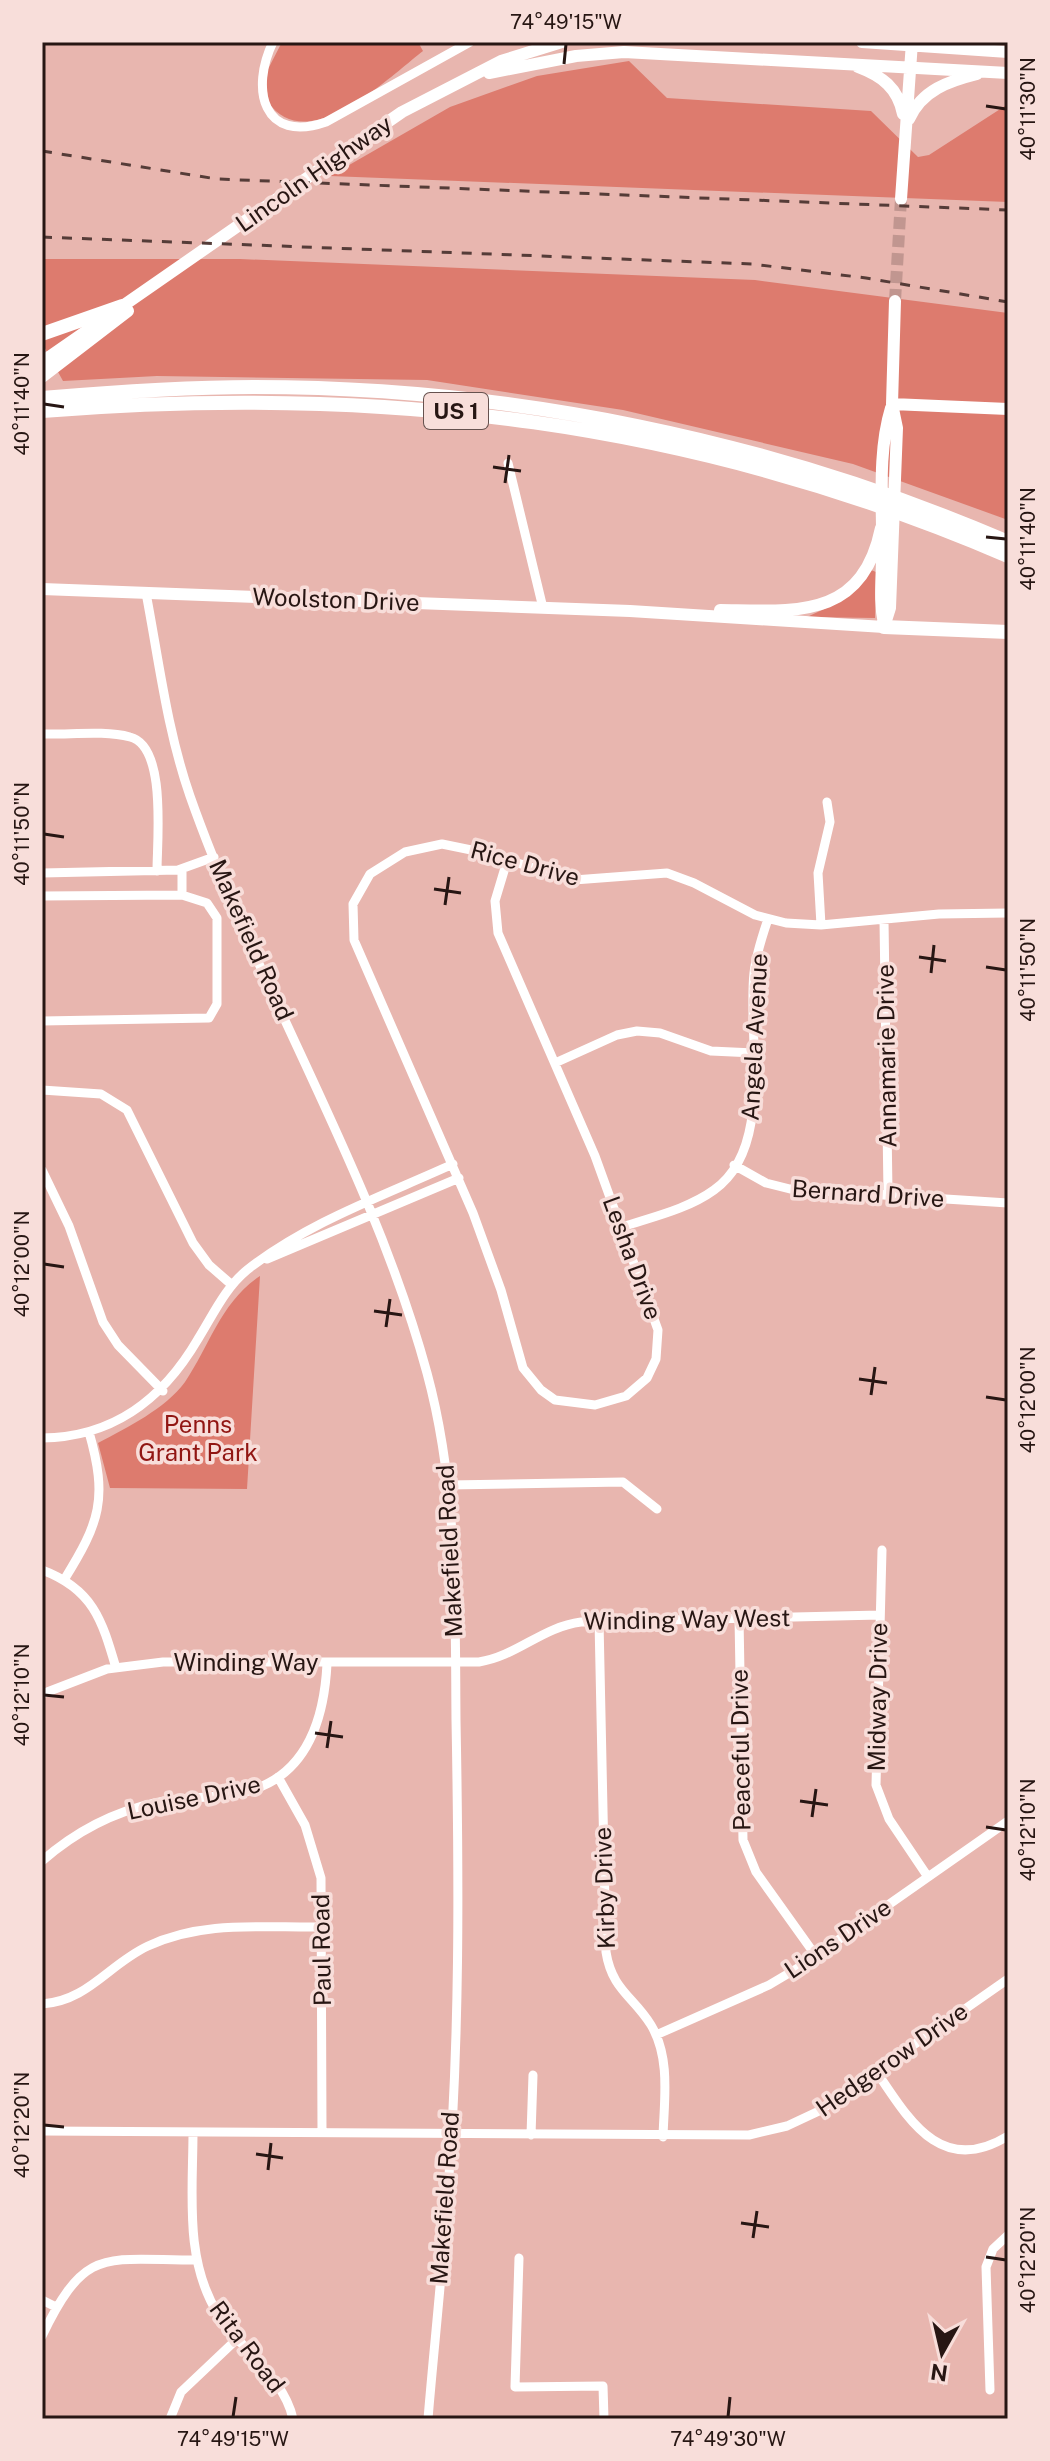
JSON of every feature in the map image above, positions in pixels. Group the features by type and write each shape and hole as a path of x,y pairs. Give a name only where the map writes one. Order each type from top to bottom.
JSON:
{"highway":[{"path":"42,334 122,306"},
{"name":"US 1","path":"44,406 64,396 254,387 460,398 660,431 1008,542"},
{"name":"US 1","path":"44,406 255,400 458,411 658,444 857,492"},
{"name":"US 1","path":"919,513 1008,556"},
{"path":"884,627 1008,632"}],"main road":[{"name":"Lincoln Highway","path":"42,377 164,280 324,164 402,112 521,53 562,42"},
{"path":"862,42 1008,52"},
{"path":"954,42 978,50"},
{"path":"901,199 908,66 912,44"},
{"name":"Lincoln Highway","path":"470,78 560,59 624,52 1008,73"},
{"path":"843,62 886,81 898,97 905,125"},
{"path":"905,125 917,104 935,89 988,72"},
{"name":"Lincoln Highway","path":"42,362 164,280"},
{"name":"Woolston Drive","path":"884,627 890,608 897,428 892,404 895,301"},
{"path":"892,404 1008,409"},
{"name":"Woolston Drive","path":"884,627 880,607 881,528 885,428 892,404"},
{"name":"Woolston Drive","path":"42,589 630,611 794,611 821,606 844,594 859,580 875,552 881,528"},
{"name":"Woolston Drive","path":"630,611 769,623 884,627"}],"street":[{"path":"273,42 262,67 260,83 265,102 274,116 296,126 326,122 470,42"},
{"path":"508,463 543,608"},
{"name":"Makefield Road","path":"146,593 178,756 214,857 373,1215 427,1371 449,1485 456,1663 459,1922 451,2132 428,2419"},
{"path":"42,734 129,737 143,744 155,765 157,871"},
{"path":"821,925 818,873 830,822 827,802"},
{"name":"Rice Drive","path":"459,1178 362,960 352,928 353,904 370,874 405,852 442,844 574,880 667,873 768,919 821,925 1008,913"},
{"path":"42,873 182,869 214,857"},
{"name":"Lesha Drive","path":"459,1178 501,1290 523,1368 541,1390 566,1403 606,1403 626,1396 647,1378 656,1359 656,1323 622,1227 498,933 495,901 507,861"},
{"path":"182,869 182,895"},
{"path":"42,896 182,895 207,903 217,918 217,1004 213,1016 201,1020 42,1021"},
{"name":"Angela Avenue","path":"622,1227 700,1198 721,1185 734,1165 752,1123 754,974 768,919"},
{"name":"Annamarie Drive","path":"884,920 888,1192"},
{"path":"555,1063 617,1035 637,1031 660,1033 711,1051 754,1053"},
{"path":"42,1090 101,1094 127,1110 193,1243 209,1265 232,1285"},
{"path":"42,1438 89,1432 133,1414 163,1391 232,1285 255,1264 295,1236 453,1164"},
{"name":"Bernard Drive","path":"734,1165 776,1187 888,1192 1008,1203"},
{"path":"42,1170 69,1226 103,1322 118,1345 163,1391"},
{"path":"255,1264 459,1178"},
{"path":"64,1580 86,1545 99,1514 100,1475 89,1432"},
{"path":"449,1485 623,1482 657,1509"},
{"name":"Midway Drive","path":"882,1550 876,1785 889,1819 928,1877"},
{"path":"42,1570 64,1580 99,1615 116,1668"},
{"name":"Winding Way West","path":"456,1663 494,1660 534,1636 566,1624 880,1615"},
{"name":"Peaceful Drive","path":"739,1618 743,1840 756,1872 816,1956"},
{"name":"Kirby Drive","path":"599,1621 606,1952 617,1986 656,2035 663,2065 663,2137"},
{"name":"Winding Way","path":"42,1694 116,1668 163,1662 456,1663"},
{"name":"Louise Drive","path":"42,1861 92,1825 137,1807 171,1799 243,1793 278,1777 300,1757 316,1733 325,1702 327,1664"},
{"name":"Paul Road","path":"278,1777 305,1825 318,1862 323,1927 322,2132"},
{"name":"Lions Drive","path":"656,2035 769,1985 816,1956 1008,1821"},
{"path":"42,2004 81,1994 140,1950 191,1930 323,1927"},
{"name":"Hedgerow Drive","path":"42,2131 451,2132 731,2137 787,2126 819,2111 1008,1979"},
{"path":"876,2071 911,2122 935,2142 955,2149 977,2149 1008,2136"},
{"path":"531,2135 533,2075"},
{"name":"Rita Road","path":"193,2132 197,2260 216,2311 287,2400 293,2419"},
{"path":"990,2390 986,2267 993,2249 1008,2235"},
{"path":"519,2258 515,2387 603,2386 604,2419"},
{"path":"42,2336 56,2307 76,2278 93,2266 122,2260 197,2260"},
{"path":"42,2300 56,2307"},
{"path":"170,2419 181,2392 237,2339"}],"green space":[{"path":"282,42 418,42 423,51 347,108 325,118 304,122 284,117 268,102 266,73"},
{"path":"629,61 667,98 871,111 918,157 929,155 1008,104 1008,202 330,176 450,107 537,76"},
{"path":"42,259 240,259 755,280 1008,313 1008,520 853,464 623,410 427,380 157,376 63,381 42,343"},
{"path":"871,570 876,572 875,618 807,617 837,603"},
{"name":"Penns Grant Park","path":"260,1276 247,1489 110,1488 98,1443 145,1417 177,1392 235,1298"}],"tunnel":[{"path":"895,301 901,199"}],"railway":[{"path":"42,151 217,179 1008,210"},
{"path":"42,237 752,264 866,278 1008,302"}]}
